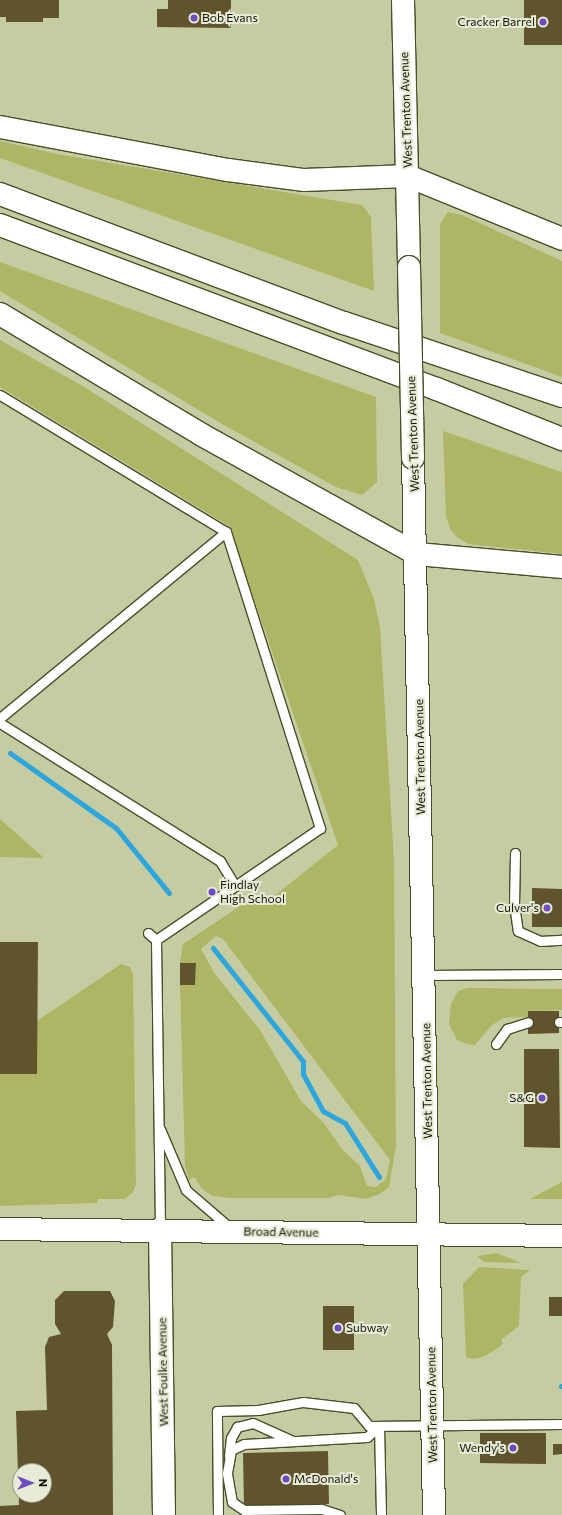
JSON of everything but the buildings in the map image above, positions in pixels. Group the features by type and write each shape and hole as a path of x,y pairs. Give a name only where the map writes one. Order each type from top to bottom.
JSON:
{"main road":[{"name":"West Trenton Avenue","path":"403,0 413,458 417,554 434,1515"},
{"path":"0,127 228,170 304,180 408,176 562,239"},
{"path":"0,194 344,323 562,396"},
{"path":"0,225 438,389 562,440"},
{"path":"0,314 209,438 417,554 562,567"},
{"name":"Broad Avenue","path":"0,1229 562,1236"},
{"name":"West Foulke Avenue","path":"160,1230 164,1515"}],"lane":[{"path":"0,395 226,532 320,828 156,940"},
{"path":"0,718 226,532"},
{"path":"0,723 220,862 235,886"},
{"path":"515,853 514,904 518,931 540,941 562,940"},
{"path":"148,933 156,940 160,1230"},
{"path":"425,975 562,974"},
{"path":"496,1044 507,1028 528,1022"},
{"path":"158,1124 186,1190 233,1231"},
{"path":"218,1515 217,1411 258,1410 303,1402 354,1408 369,1426 562,1424"},
{"path":"296,1442 253,1423 237,1426 231,1438 228,1473 232,1502 244,1510 321,1509 340,1515"},
{"path":"228,1473 231,1450 244,1444 296,1442 367,1436 379,1426"},
{"path":"379,1426 381,1515"}],"green space":[{"path":"0,141 57,154 362,205 371,217 374,291 0,158"},
{"path":"448,212 462,215 562,261 562,377 440,333 440,224"},
{"path":"0,262 376,397 377,482 362,495 336,487 222,424 0,291"},
{"path":"0,340 81,385 358,560 374,599 380,627 394,861 396,1146 389,1187 380,1194 366,1199 338,1195 329,1198 231,1198 213,1196 203,1190 194,1177 189,1180 185,1165 180,985 195,985 196,963 180,963 183,944 246,902 263,905 338,845 229,526 0,387","holes":["216,936 223,939 390,1160 386,1179 376,1187 367,1186 360,1166 342,1149 323,1122 301,1101 260,1030 215,974 201,949"]},
{"path":"443,431 562,472 562,554 468,544 458,538 450,529 446,516"},
{"path":"0,819 44,858 0,857"},
{"path":"121,964 130,967 133,974 136,1185 132,1193 125,1199 98,1199 97,1203 0,1206 0,1074 37,1074 37,1021"},
{"path":"467,988 562,989 562,1010 528,1011 528,1017 504,1018 492,1025 475,1045 468,1044 457,1040 449,1024 451,1004 458,991"},
{"path":"562,1182 562,1199 530,1199"},
{"path":"497,1253 521,1263 484,1262 477,1256"},
{"path":"479,1267 530,1270 521,1277 519,1326 501,1340 503,1343 498,1348 483,1357 473,1359 466,1357 463,1284"}],"waterway":[{"path":"10,753 116,828 169,893"},
{"path":"213,948 303,1061 303,1074 323,1111 345,1123 379,1177"}],"place":[{"name":"Bob Evans","path":"194,18"},
{"name":"Cracker Barrel","path":"543,22"},
{"name":"Findlay High School","path":"212,892"},
{"name":"Culver's","path":"547,908"},
{"name":"S&G","path":"542,1098"},
{"name":"Subway","path":"338,1328"},
{"name":"Wendy's","path":"513,1448"},
{"name":"McDonald's","path":"286,1479"}]}
